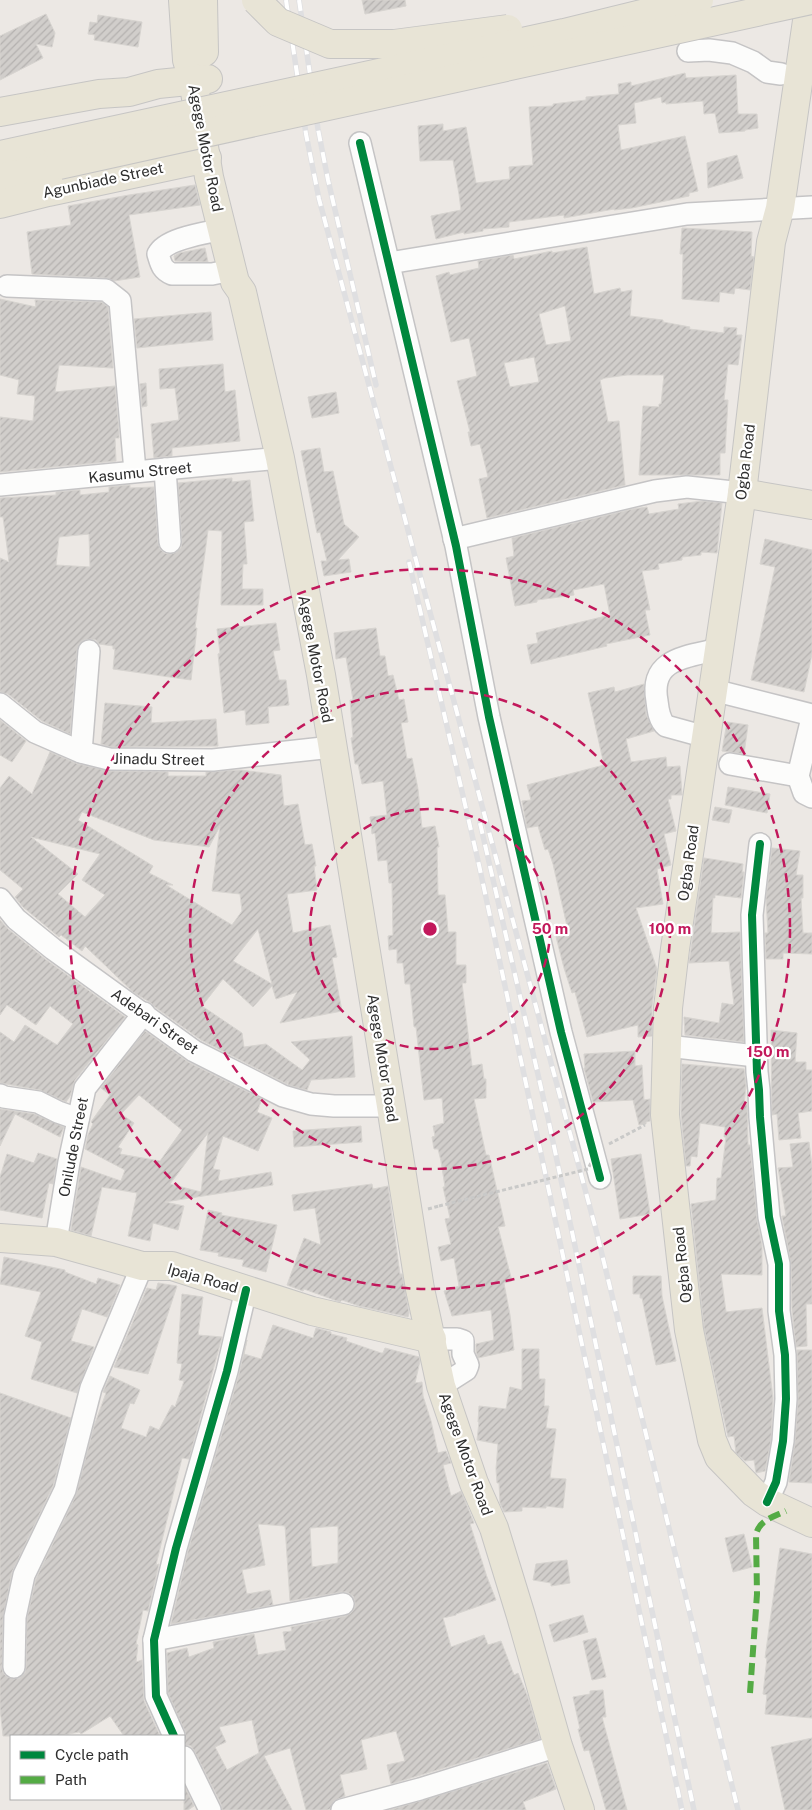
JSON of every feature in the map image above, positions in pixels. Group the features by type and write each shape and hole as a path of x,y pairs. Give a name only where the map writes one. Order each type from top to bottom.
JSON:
{"main road":[{"name":"Agege Motor Road","path":"183,0 187,60 201,79 224,174 244,277 237,281"},
{"name":"Agege Motor Road","path":"203,0 204,58 201,79 210,176 280,458 321,675 420,1289 441,1386 474,1482 494,1528 558,1746 580,1810"},
{"path":"256,0 278,22 330,44 394,44 490,30 518,29 564,32"},
{"path":"0,178 58,154 699,0"},
{"path":"0,155 58,154 804,8"},
{"name":"Ogba Road","path":"804,8 788,144 774,208 742,493 675,949 668,1008 665,1115 688,1330 712,1440 719,1457 754,1493 767,1502 812,1523"},
{"path":"0,112 99,94 128,92 158,84 201,79"},
{"path":"128,92 146,107 155,123 158,138 154,155 142,172"},
{"name":"Agunbiade Street","path":"0,204 207,158"},
{"path":"742,493 812,505"},
{"name":"Ipaja Road","path":"0,1238 56,1242 142,1266 172,1266 312,1312 432,1339"}],"street":[{"path":"688,51 709,50 732,53 753,62 767,72 798,66"},
{"path":"360,142 454,538 489,717 561,1032 600,1178"},
{"path":"389,263 687,214 812,207"},
{"path":"223,229 164,245 158,254 161,267 166,272 172,274 212,274 237,281"},
{"path":"6,286 106,290 120,301 135,471"},
{"name":"Kasumu Street","path":"0,485 280,458"},
{"path":"165,469 170,542"},
{"path":"454,538 654,491 687,487 742,493"},
{"path":"706,737 666,726 661,722 655,691 657,677 664,666 675,660 719,650"},
{"path":"81,752 90,651"},
{"path":"712,690 812,716 798,776 804,793 812,796"},
{"name":"Jinadu Street","path":"0,704 35,732 81,752 109,759 213,760 332,747"},
{"path":"730,764 798,776"},
{"path":"760,844 752,915 756,1056 768,1217 779,1264 779,1311 785,1355 786,1399 783,1441 776,1482 767,1502"},
{"name":"Adebari Street","path":"0,899 16,920 53,949 194,1050 283,1096 311,1104 391,1106"},
{"name":"Onilude Street","path":"56,1242 85,1088 144,1013"},
{"path":"667,1046 756,1056"},
{"path":"0,1095 38,1102 78,1119"},
{"path":"14,1667 7,1616 24,1575 65,1490 91,1388 142,1266"},
{"path":"174,1735 156,1696 154,1640 176,1548 227,1370 246,1290"},
{"path":"154,1640 343,1604"},
{"path":"342,1810 420,1789 558,1746"},
{"path":"185,1759 210,1810"}],"path":[{"path":"439,1206 588,1169 597,1150 665,1115"}],"building":[{"path":"362,0 405,0 406,6 365,14"},
{"path":"46,14 55,33 52,47 36,44 43,58 0,80 0,36"},
{"path":"98,15 142,22 138,47 94,40 95,35 88,34 90,22 97,23"},
{"path":"685,73 686,78 736,75 738,114 757,114 758,128 719,133 715,113 704,114 703,101 666,104 666,102 662,103 661,97 634,103 636,123 618,125 621,150 685,136 698,191 689,193 689,196 632,208 614,209 564,218 564,215 509,222 509,227 483,229 483,231 464,234 464,232 436,239 431,216 461,210 459,194 453,160 420,161 418,126 443,124 443,131 466,127 476,183 510,179 509,167 533,165 529,107 553,106 553,104 586,100 586,97 619,94 618,84 631,82 631,86"},
{"path":"737,155 743,178 708,188 707,163"},
{"path":"195,185 200,205 129,215 140,277 114,281 106,278 32,274 27,232 71,225 68,206"},
{"path":"682,228 752,232 751,256 754,257 750,290 735,288 734,294 720,292 719,302 682,299 683,254 680,254"},
{"path":"587,247 594,294 620,288 621,292 632,290 630,316 663,320 663,322 690,327 689,329 724,333 724,327 737,328 736,335 742,335 738,365 728,364 724,400 728,400 725,453 720,453 720,475 639,475 643,406 659,407 659,404 661,404 664,375 627,375 605,378 600,380 608,422 619,421 625,485 487,518 479,479 488,477 480,444 471,446 468,432 470,432 457,381 477,376 469,338 451,342 436,276 449,272 450,275 479,268 478,261 513,255 514,259 552,251 552,253","holes":["565,306 571,341 546,345 539,314","534,357 539,382 510,387 504,363"]},
{"path":"205,248 208,262 175,261 174,256 179,253"},
{"path":"0,299 36,307 35,300 101,302 108,307 113,368 59,365 55,392 115,386 119,432 119,438 115,438 116,461 0,472 0,417 33,421 35,396 17,394 19,380 0,375"},
{"path":"211,312 213,340 137,348 134,319"},
{"path":"223,364 225,392 235,390 240,441 172,448 172,456 154,458 151,424 179,420 175,388 160,389 159,369"},
{"path":"146,383 147,406 142,407 140,384"},
{"path":"336,392 339,413 312,418 308,397"},
{"path":"320,448 324,472 333,471 344,524 359,537 338,560 349,559 351,572 324,576 321,561 327,561 320,532 317,533 301,451"},
{"path":"232,478 232,482 250,480 254,521 244,522 247,564 243,564 242,589 263,589 263,605 221,605 222,531 208,530 195,628 197,628 191,680 113,669 115,649 113,649 113,646 99,644 96,640 90,639 84,640 79,644 77,650 70,734 42,721 8,694 0,692 0,558 9,562 3,517 0,517 0,498 56,495 56,492 80,490 80,495 109,492 109,487 130,485 130,488 154,487 158,543 164,553 171,554 181,548 182,542 178,483","holes":["89,534 90,567 56,565 59,537"]},
{"path":"703,501 722,503 717,553 701,552 701,555 682,557 682,560 658,564 659,569 642,571 650,610 645,610 650,635 606,644 607,646 531,664 527,645 538,643 536,633 610,615 604,584 573,590 574,595 537,600 537,602 515,606 506,558 514,556 512,538 633,509 647,507 649,514 679,509 678,504"},
{"path":"765,539 812,550 812,654 804,692 751,680 775,567 760,564"},
{"path":"276,623 280,650 273,651 279,680 286,680 289,705 268,707 269,723 246,725 245,710 224,713 217,629"},
{"path":"376,628 380,656 385,656 388,676 393,675 399,700 404,699 408,722 401,723 407,759 412,758 418,789 422,828 435,826 439,847 437,847 438,895 445,895 448,932 456,932 456,965 466,965 466,983 462,983 472,1066 482,1064 484,1079 486,1079 486,1098 474,1099 486,1155 489,1155 505,1226 498,1227 512,1281 504,1283 514,1350 478,1358 476,1344 494,1340 491,1310 452,1316 444,1291 459,1286 454,1258 441,1261 438,1247 451,1244 445,1219 450,1218 443,1187 445,1187 441,1161 438,1149 434,1149 432,1137 435,1136 433,1126 444,1123 442,1098 424,1100 410,984 405,984 403,963 397,963 397,949 389,950 388,936 393,935 392,883 389,883 387,860 378,861 375,833 372,834 370,817 387,815 383,781 362,784 358,764 355,764 351,738 353,737 350,700 353,700 346,657 336,659 334,633"},
{"path":"644,684 646,714 654,731 626,739 631,762 666,757 667,767 680,766 682,795 671,795 671,799 668,799 676,831 664,834 671,865 657,869 663,904 636,908 657,969 652,1006 652,1036 638,1037 638,1025 587,1037 575,992 572,993 564,968 554,929 567,926 553,864 548,849 545,850 538,826 527,828 522,801 531,800 527,785 604,765 588,693 614,687 615,692"},
{"path":"105,703 152,707 151,723 216,719 218,746 111,747 101,744"},
{"path":"0,720 26,741 12,762 0,755"},
{"path":"727,722 748,725 744,754 722,751"},
{"path":"50,752 78,764 109,771 168,772 168,776 206,776 206,772 241,770 281,775 284,806 298,804 305,845 312,844 316,866 314,866 317,890 287,894 293,933 330,925 337,957 332,958 342,1011 280,1023 297,992 276,999 272,986 253,1007 223,979 202,1006 242,1033 244,1047 266,1044 302,1070 310,1060 291,1042 352,1036 355,1077 311,1080 307,1090 288,1085 288,1081 287,1084 201,1040 133,992 85,946 82,951 61,935 59,937 23,907 15,897 23,889 0,870 0,788 9,776 32,794","holes":["82,812 154,840 209,847 220,826 212,891 240,894 242,911 232,925 166,885 173,885 149,873 153,866 78,820","31,837 100,854 82,880 105,895 85,917 58,894 78,874","258,929 272,984 233,961"]},
{"path":"728,787 770,794 767,813 725,805"},
{"path":"715,807 732,810 729,823 712,820"},
{"path":"772,848 800,851 796,875 803,875 803,898 801,898 803,933 812,933 812,954 783,953 783,959 766,959 765,933 768,933 766,898"},
{"path":"704,858 743,864 741,898 715,895 715,898 713,898 711,933 740,932 744,1042 685,1035 684,1017 719,1023 722,1003 734,1005 729,961 689,963"},
{"path":"0,920 8,929 45,959 125,1017 75,1080 66,1102 40,1090 0,1083 0,1032 14,1042 25,1025 57,1045 73,1024 50,1006 36,1025 7,1005 0,1015"},
{"path":"771,1030 797,1033 795,1062 806,1062 806,1070 812,1070 812,1111 798,1113 801,1138 779,1140 777,1114 772,1115"},
{"path":"145,1031 188,1062 262,1099 257,1112 272,1118 258,1151 223,1136 213,1169 220,1170 218,1181 271,1172 273,1185 165,1202 184,1206 178,1230 153,1223 150,1241 128,1236 137,1193 102,1187 91,1236 71,1230 81,1167 121,1181 125,1170 85,1149 93,1124 91,1122 110,1095 101,1088","holes":["139,1095 182,1130 160,1161 120,1154 122,1149 118,1147 134,1123 121,1114","208,1133 201,1192 170,1184"]},
{"path":"635,1051 635,1066 642,1065 644,1100 650,1099 650,1121 639,1125 633,1100 593,1102 584,1068 584,1054"},
{"path":"682,1064 744,1069 746,1086 744,1104 747,1104 748,1145 750,1145 757,1219 762,1246 762,1275 721,1274 726,1312 762,1308 773,1398 771,1440 765,1471 756,1473 754,1460 745,1461 736,1453 734,1436 728,1437 704,1328 691,1204 716,1200 717,1178 721,1178 726,1137 724,1137 725,1127 700,1123 697,1157 691,1156 690,1166 686,1166 681,1114"},
{"path":"0,1109 34,1114 64,1127 60,1137 15,1114 0,1146"},
{"path":"361,1126 362,1142 294,1147 293,1131"},
{"path":"809,1142 812,1165 812,1304 806,1304 807,1346 796,1347 792,1310 791,1264 782,1216 786,1216 778,1168 793,1167 790,1144"},
{"path":"38,1153 57,1159 53,1184 49,1183 42,1218 0,1210 0,1177 7,1154 34,1163"},
{"path":"641,1154 650,1214 620,1219 611,1159"},
{"path":"372,1184 373,1189 388,1186 400,1274 402,1274 409,1313 408,1317 359,1306 342,1300 340,1302 287,1285 304,1238 321,1245 315,1208 294,1211 292,1195"},
{"path":"208,1210 222,1213 221,1215 277,1225 266,1272 242,1266 244,1260 218,1256 219,1253 200,1250"},
{"path":"4,1257 65,1270 65,1272 96,1284 98,1278 120,1285 107,1317 82,1309 71,1341 94,1347 77,1393 31,1379 42,1342 25,1336 41,1292 0,1284"},
{"path":"633,1276 661,1276 662,1296 676,1361 656,1365 642,1298 640,1298 640,1294 633,1294"},
{"path":"158,1283 177,1286 148,1374 114,1367 147,1288 156,1290"},
{"path":"182,1294 203,1297 198,1335 222,1337 189,1459 182,1458 156,1565 159,1564 148,1611 143,1610 136,1644 138,1645 136,1662 142,1660 144,1701 160,1735 123,1735 110,1716 81,1734 79,1732 64,1735 3,1736 0,1708 0,1393 71,1418 53,1486 12,1572 3,1617 2,1667 3,1673 7,1677 14,1679 20,1678 25,1673 27,1618 36,1579 76,1495 94,1426 106,1393 103,1392 110,1376 140,1390 134,1404 130,1403 121,1428 146,1437 150,1426 159,1430 172,1405 175,1407 184,1381 179,1380 182,1364 177,1363"},
{"path":"273,1325 313,1338 316,1328 347,1338 346,1341 381,1353 383,1353 385,1348 419,1357 420,1361 415,1383 422,1382 423,1396 438,1453 446,1451 451,1463 443,1465 451,1496 461,1491 474,1523 470,1524 496,1600 443,1618 451,1647 484,1635 488,1645 501,1641 514,1675 518,1673 528,1697 540,1739 391,1784 387,1765 405,1761 396,1731 361,1740 367,1769 340,1775 345,1796 334,1801 330,1809 327,1810 306,1810 290,1748 264,1756 292,1810 222,1810 221,1804 195,1752 191,1746 185,1745 185,1731 168,1693 167,1653 187,1648 189,1657 214,1648 213,1642 254,1634 258,1655 286,1650 283,1632 292,1631 291,1627 346,1616 355,1608 353,1596 347,1592 290,1601 285,1526 258,1524 265,1565 242,1570 247,1594 270,1590 273,1605 171,1624 188,1551 247,1340 244,1354 261,1359","holes":["338,1526 338,1563 312,1567 310,1528","252,1720 259,1753 227,1770 215,1747 226,1742 219,1727"]},
{"path":"522,1349 539,1349 539,1379 545,1379 544,1406 549,1406 546,1428 556,1429 550,1478 566,1479 563,1508 546,1506 546,1508 522,1507 522,1511 504,1512 500,1503 499,1483 497,1483 498,1444 477,1440 479,1406 506,1409 510,1387 522,1390"},
{"path":"797,1350 812,1350 812,1483 789,1482 795,1442 798,1400"},
{"path":"744,1534 752,1567 733,1572 725,1538"},
{"path":"780,1548 812,1554 812,1718 765,1714 767,1695 763,1694 767,1658 765,1658"},
{"path":"567,1560 570,1583 551,1586 551,1583 533,1580 536,1564"},
{"path":"583,1615 588,1632 554,1642 549,1625"},
{"path":"596,1638 606,1677 592,1680 583,1641"},
{"path":"603,1690 606,1717 602,1717 627,1810 606,1810 589,1750 584,1751 578,1729 580,1729 573,1697 590,1694 590,1691"},
{"path":"812,1738 812,1810 785,1810 771,1747"},
{"path":"547,1763 556,1789 523,1802 526,1810 390,1810"},
{"path":"185,1787 194,1806 184,1810 185,1800"}],"railway":[{"path":"286,0 306,134 319,199 596,1230 738,1810"},
{"path":"299,0 318,129 328,180 376,385"},
{"path":"409,562 479,865 682,1810"},
{"path":"480,823 548,1118 694,1810"}],"marked path":[{"path":"750,1693 757,1594 756,1534 764,1522 786,1511"}],"cycle path":[{"path":"360,143 456,546 489,717 561,1032 600,1178"},
{"path":"760,844 752,915 757,1072 769,1217 779,1264 779,1311 785,1355 786,1399 783,1441 776,1482 767,1502"},
{"path":"174,1735 156,1696 154,1640 176,1548 227,1371 246,1290"}]}
